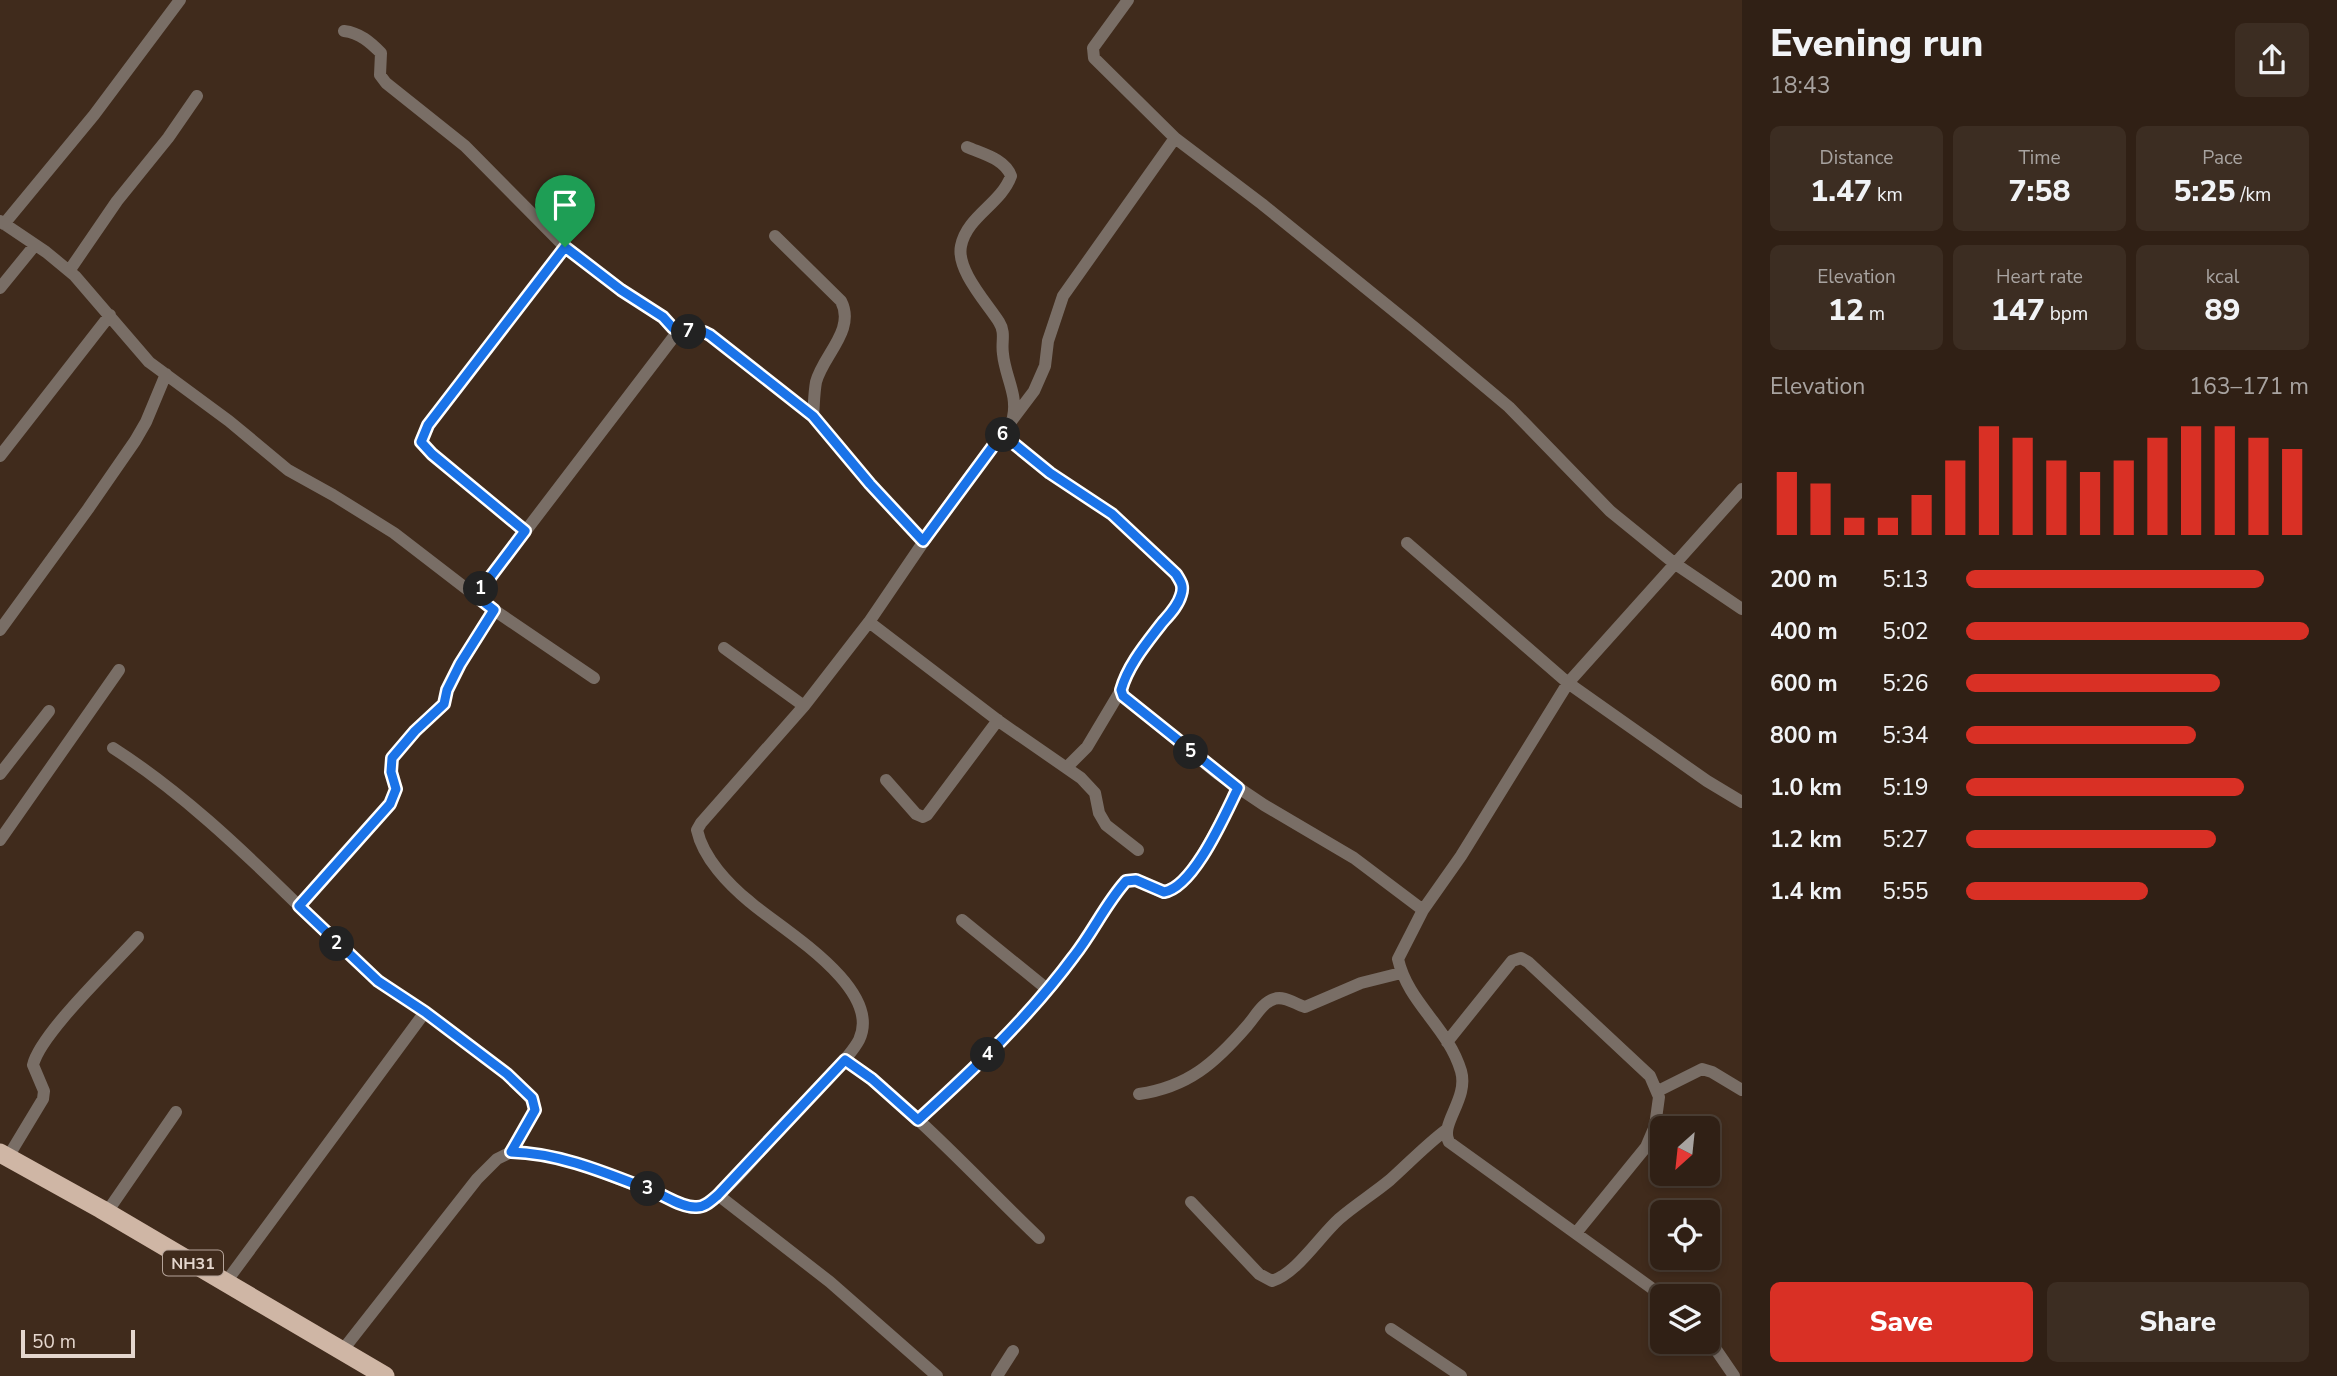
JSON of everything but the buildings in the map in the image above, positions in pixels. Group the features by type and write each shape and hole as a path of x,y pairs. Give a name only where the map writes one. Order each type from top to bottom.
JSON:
{"highway":[{"name":"NH31","path":"4,1155 107,1212 385,1376"}],"street":[{"path":"180,0 94,115 2,223 35,244 69,271 149,362 229,421 288,470 394,533 494,610 594,678"},
{"path":"1128,0 1093,48 1094,58 1175,138 1262,204 1499,398 1610,511 1674,563 1742,610"},
{"path":"344,31 355,32 381,53 380,75 386,83 465,146 565,247 678,330 683,333 704,332 710,335 813,416 870,484 923,541"},
{"path":"69,271 117,201 168,138 197,96"},
{"path":"342,1351 477,1179 496,1159 511,1152 550,1156 591,1168 691,1208 701,1207 718,1195 845,1060 859,1039 863,1025 855,996 816,952 748,901 723,876 704,849 697,830 804,706 869,622 923,541 1012,421 1041,378 1048,341 1063,296 1175,138"},
{"path":"967,147 1000,161 1009,169 1011,176 1003,192 977,217 960,248 967,274 1000,323 1004,336 1002,350 1014,402 1012,421"},
{"path":"775,236 841,301 845,309 843,328 817,381 813,416"},
{"path":"0,288 35,244"},
{"path":"0,456 110,315"},
{"path":"476,596 678,330"},
{"path":"0,630 135,441 166,374"},
{"path":"1002,434 1050,473 1112,514 1176,574 1182,584 1182,594 1177,604 1130,668 1121,690 1087,747 1067,767"},
{"path":"1191,1202 1259,1274 1272,1281 1280,1279 1341,1217 1446,1130 1460,1098 1461,1072 1447,1042 1407,988 1398,959 1423,909 1461,856 1568,683 1742,489"},
{"path":"1407,543 1568,683 1707,781 1742,802"},
{"path":"299,906 390,804 396,789 391,772 392,758 415,731 444,704 447,690 460,664 494,610"},
{"path":"869,622 998,720 1067,767 1096,793 1099,813 1106,825 1138,850"},
{"path":"724,648 804,706"},
{"path":"0,839 119,670"},
{"path":"1121,690 1123,696 1138,710 1238,788 1316,838 1354,858 1423,909"},
{"path":"0,774 49,711"},
{"path":"886,780 916,814 923,817 928,815 998,720"},
{"path":"113,748 171,788 378,981 425,1012 507,1074 532,1098 535,1110 511,1152"},
{"path":"918,1120 989,1054 1047,989 1074,956 1126,881 1136,880 1164,892 1177,887 1212,837 1238,788"},
{"path":"962,920 1047,989"},
{"path":"4,1155 43,1099 44,1091 33,1065 36,1056 61,1021 138,937"},
{"path":"1447,1042 1512,961 1521,958 1528,961 1570,999 1650,1076 1658,1091 1658,1114 1646,1147 1576,1233"},
{"path":"1139,1094 1162,1091 1185,1082 1209,1064 1247,1027 1259,1011 1275,998 1305,1007 1361,983 1401,973"},
{"path":"226,1283 425,1012"},
{"path":"845,1060 872,1079 918,1120 1039,1238"},
{"path":"1658,1091 1702,1069 1742,1090"},
{"path":"107,1212 176,1112"},
{"path":"1446,1130 1449,1142 1650,1287"},
{"path":"718,1195 830,1282 937,1376"},
{"path":"1391,1329 1461,1376"},
{"path":"997,1376 1013,1351"},
{"path":"1718,1354 1730,1374"}],"path":[{"path":"525,531 421,442 428,425 565,247"}],"route":[{"path":"565,247 621,290 663,317 673,328 683,333 695,331 710,335 813,416 870,484 923,541 1002,434 1050,473 1112,514 1176,574 1182,584 1182,594 1177,604 1130,668 1121,690 1123,696 1238,788 1212,837 1177,887 1164,892 1136,880 1126,881 1074,956 1033,1006 972,1071 918,1120 872,1079 845,1060 718,1195 701,1207 691,1208 591,1168 550,1156 511,1152 533,1116 536,1105 532,1098 480,1053 378,981 299,906 390,804 396,789 390,765 392,758 415,731 444,704 447,690 460,664 494,610 476,596 525,531 421,442 428,425 565,247"}]}
